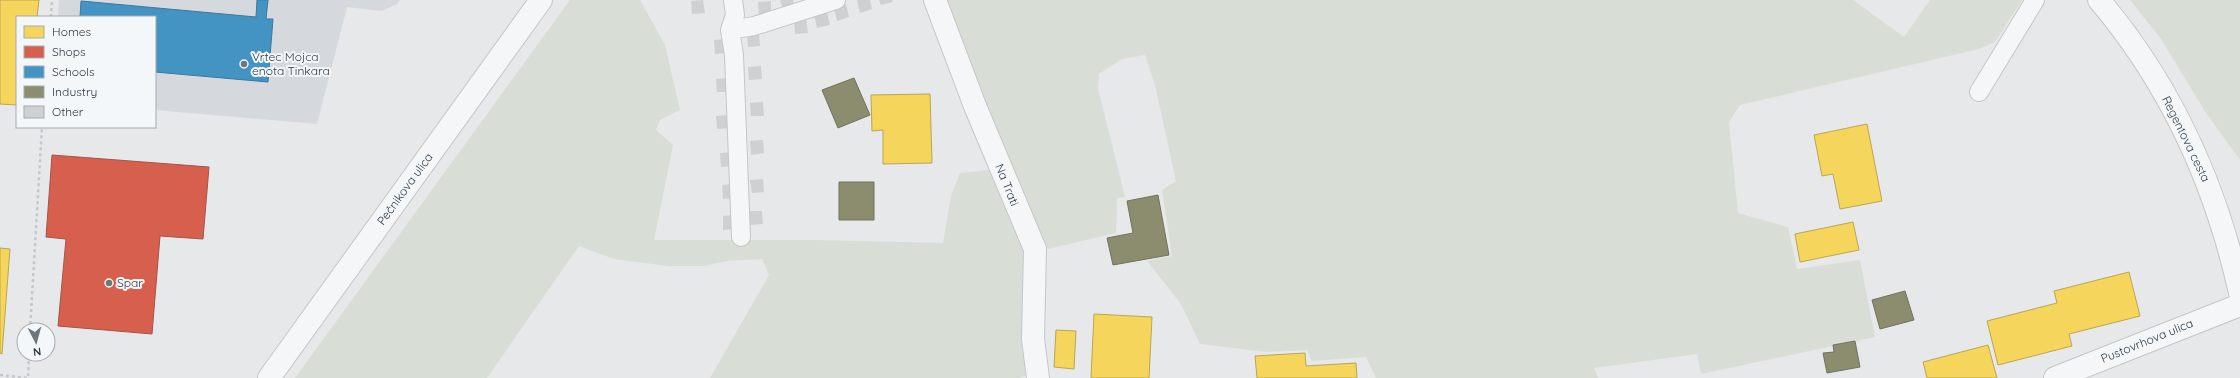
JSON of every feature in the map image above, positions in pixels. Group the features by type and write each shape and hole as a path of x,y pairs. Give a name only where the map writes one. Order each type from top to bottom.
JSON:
{"street":[{"name":"Pečnikova ulica","path":"269,378 541,0"},
{"name":"Na Trati","path":"935,0 975,106 1035,249 1033,338 1038,378"},
{"name":"Regentova cesta","path":"2099,0 2138,50 2186,132 2202,168 2219,214 2240,293"},
{"name":"Pustovrhova ulica","path":"2055,378 2240,305"}],"lane":[{"path":"733,0 735,15 730,30 734,56 741,236"},
{"path":"730,30 754,26 836,0"},
{"path":"1979,92 2035,0"}],"path":[{"path":"50,16 52,0"},
{"path":"30,322 42,128"},
{"path":"0,375 28,378 29,362"}],"shaded area":[{"name":"Vrtec Mojca enota Tinkara","path":"59,0 400,0 397,4 382,11 347,7 317,124 156,110 156,16 58,16"},
{"path":"570,0 640,0 665,45 680,110 660,120 656,130 673,145 654,240 818,240 943,243 951,196 960,173 989,170 1021,233 1027,270 1027,375 1019,378 710,378 769,275 762,259 727,261 704,266 668,266 614,259 579,246 487,378 295,378"},
{"path":"946,0 1853,0 1904,37 1930,0 2022,0 1995,42 1979,49 1740,105 1729,122 1738,213 1788,227 1797,269 1860,260 1875,337 1701,374 1697,354 1594,368 1598,378 1376,378 1366,357 1312,361 1307,350 1267,352 1200,344 1181,304 1147,261 1172,256 1162,190 1176,181 1155,85 1145,55 1122,59 1099,74 1098,89 1125,197 1117,198 1116,233 1048,249 963,50"},
{"path":"2130,0 2240,0 2240,160 2206,113 2161,39"}],"building: Homes":[{"path":"0,0 39,0 37,16 16,16 16,105 0,104"},
{"path":"930,94 932,163 883,164 883,130 872,131 871,95"},
{"path":"1867,124 1882,201 1840,209 1833,174 1822,176 1814,135"},
{"path":"1853,222 1859,250 1800,262 1795,234"},
{"path":"0,248 10,249 2,354 0,353"},
{"path":"2129,272 2140,316 2069,334 2072,346 1998,365 1987,321 2057,303 2054,291"},
{"path":"1094,314 1152,317 1149,378 1091,378"},
{"path":"1056,330 1076,331 1074,369 1054,367"},
{"path":"1988,345 1997,378 1927,378 1923,362"},
{"path":"1305,353 1306,366 1356,363 1357,378 1257,378 1255,356"}],"building: Shops":[{"name":"Spar","path":"52,155 209,167 203,239 160,236 152,334 58,326 66,239 46,237"}],"building: Schools":[{"name":"Vrtec Mojca enota Tinkara","path":"257,0 268,0 266,19 273,19 268,82 156,72 156,16 80,16 81,1 256,17"}],"building: Industry":[{"path":"854,78 870,115 838,128 822,90"},
{"path":"839,182 874,182 874,220 839,220"},
{"path":"1158,195 1169,255 1113,265 1107,238 1133,233 1127,201"},
{"path":"1905,291 1914,320 1880,329 1872,300"},
{"path":"1855,341 1860,367 1827,373 1823,353 1834,352 1833,345"}],"building: Other":[{"path":"703,0 705,13 692,14 691,1"},
{"path":"780,0 793,0 795,7 783,9"},
{"path":"857,0 870,0 872,9 860,13"},
{"path":"879,0 892,0 893,2 881,5"},
{"path":"771,1 771,14 759,16 758,2"},
{"path":"846,4 849,17 837,21 834,8"},
{"path":"827,12 830,25 817,28 814,14"},
{"path":"806,19 808,33 795,34 794,21"},
{"path":"759,33 760,46 748,47 747,34"},
{"path":"727,39 727,53 715,54 714,40"},
{"path":"761,66 762,79 749,80 748,67"},
{"path":"729,78 729,92 717,92 716,79"},
{"path":"763,102 764,116 751,116 750,103"},
{"path":"729,115 730,128 717,129 716,116"},
{"path":"763,140 764,153 751,155 750,141"},
{"path":"733,152 734,166 721,167 720,153"},
{"path":"763,179 764,192 752,193 750,180"},
{"path":"734,184 735,198 723,199 722,185"},
{"path":"749,211 762,211 763,224 750,225"},
{"path":"735,215 736,229 723,230 723,216"}],"place":[{"name":"Vrtec Mojca enota Tinkara","path":"244,64"},
{"name":"Spar","path":"109,283"}]}
